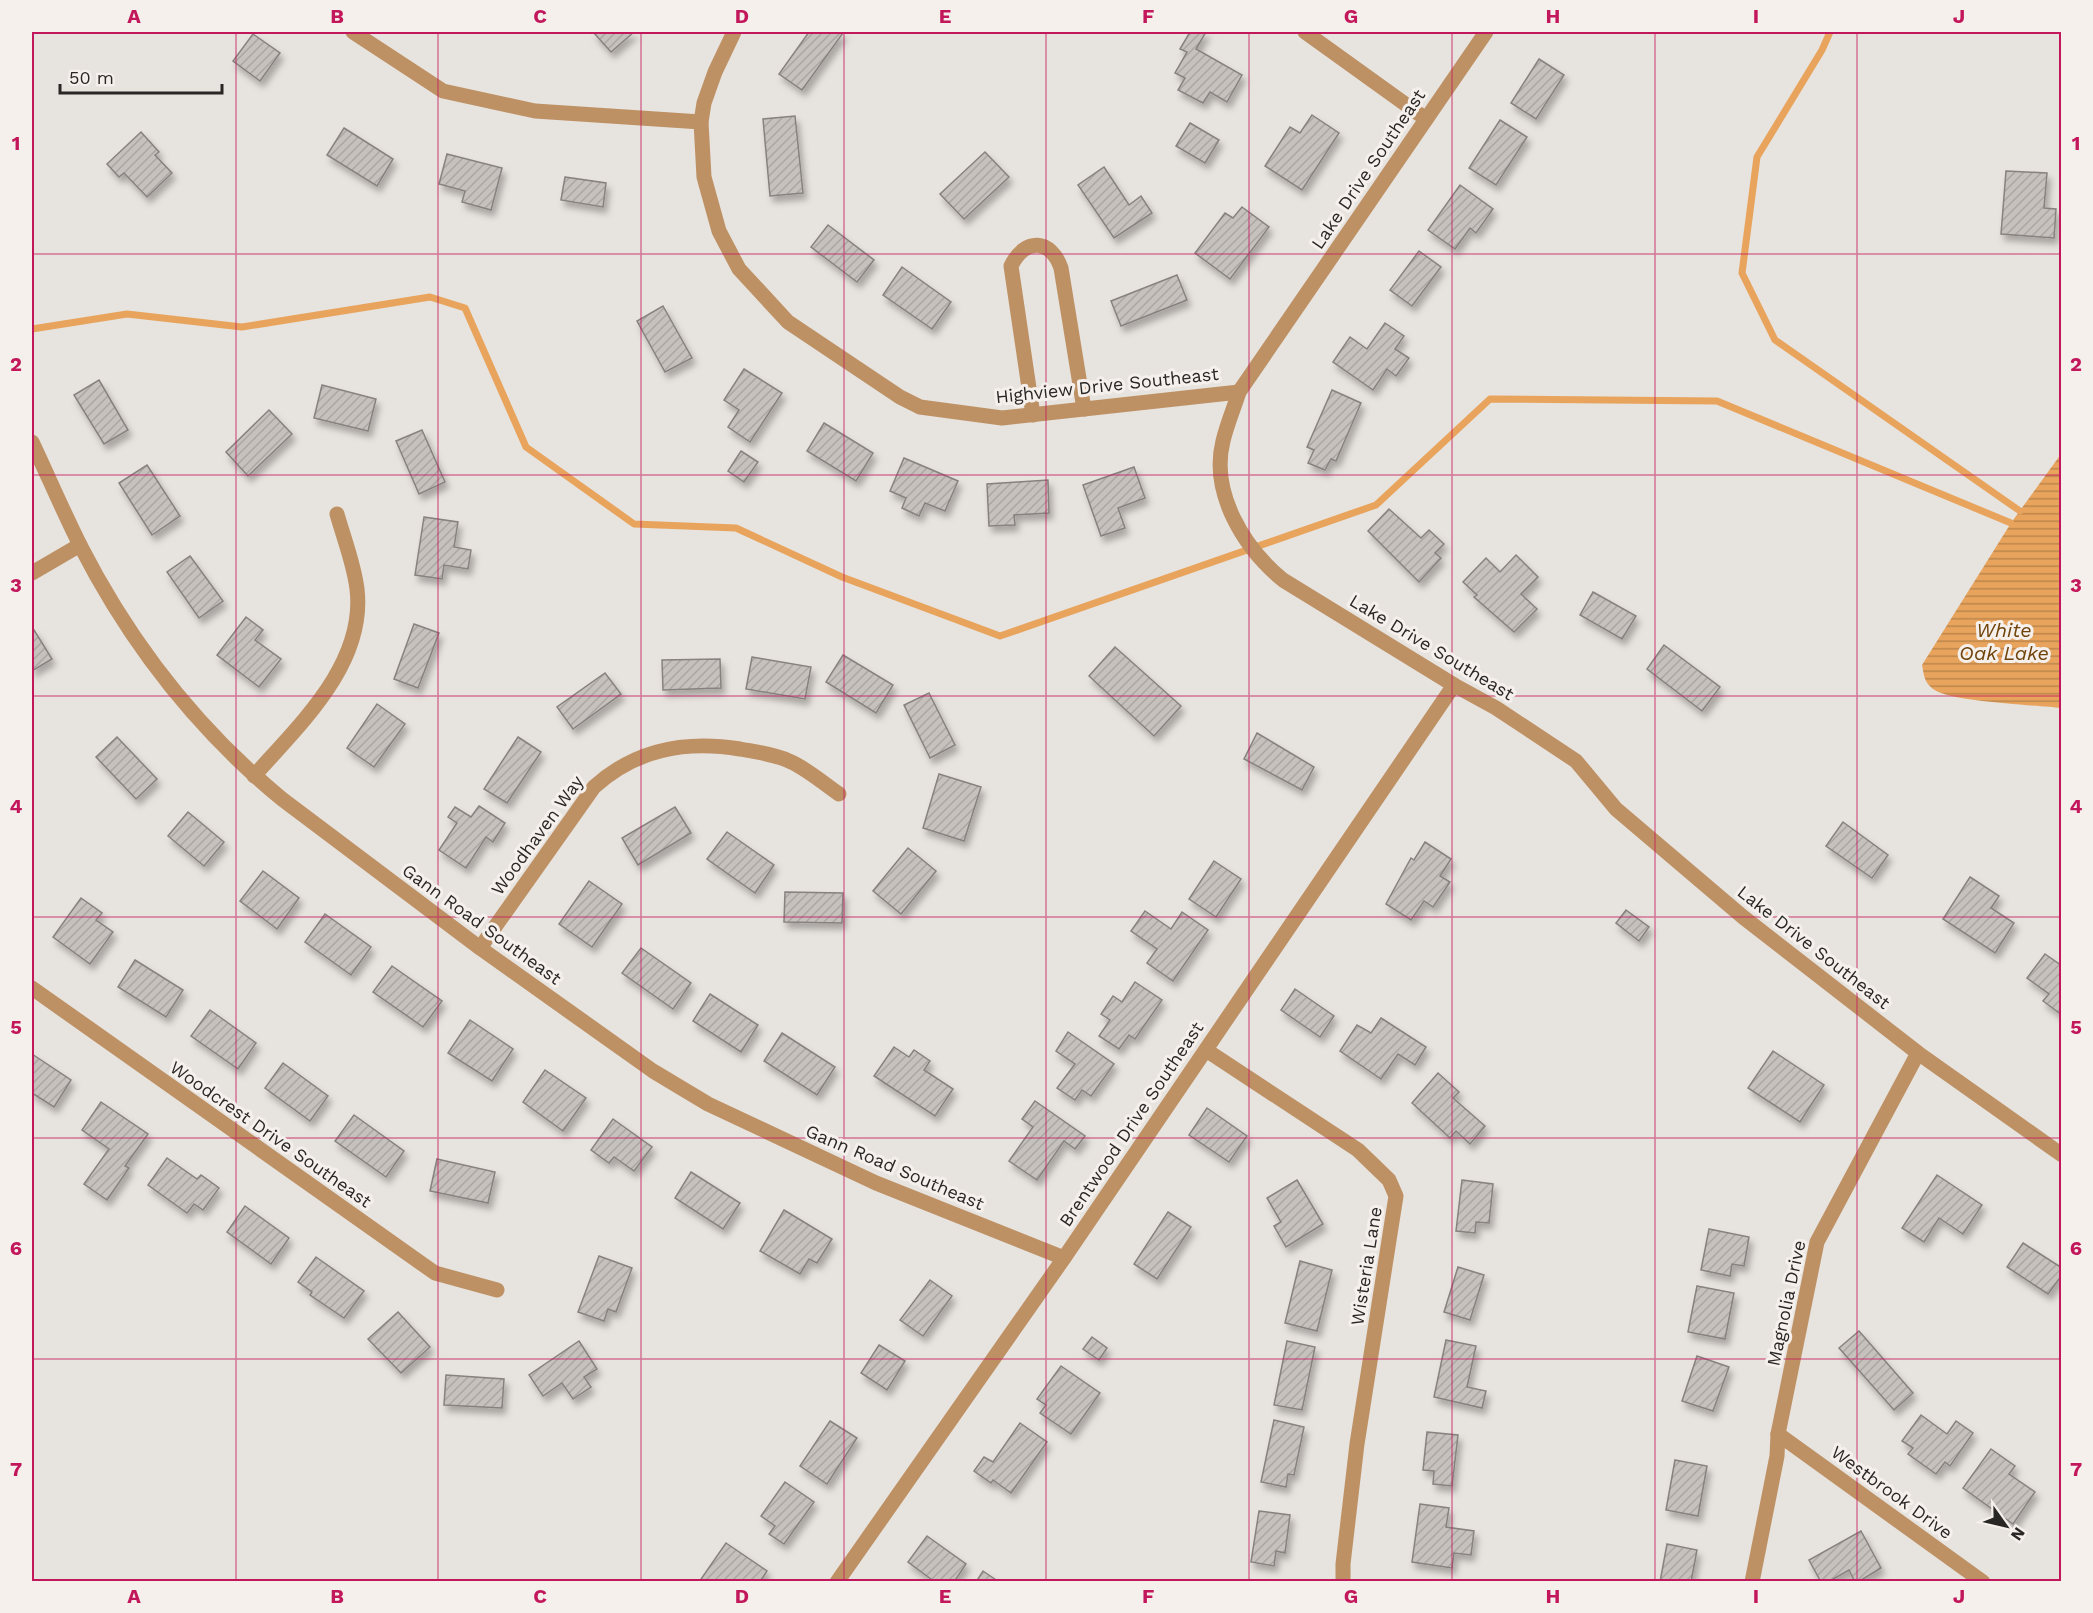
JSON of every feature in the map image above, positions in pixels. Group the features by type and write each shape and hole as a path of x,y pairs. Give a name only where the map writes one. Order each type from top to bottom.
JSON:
{"street":[{"path":"353,32 443,91 535,111 701,122"},
{"name":"Highview Drive Southeast","path":"734,32 715,72 704,103 701,122 704,177 719,231 739,269 788,322 900,397 920,407 1002,418 1239,392"},
{"path":"1305,32 1426,119"},
{"name":"Lake Drive Southeast","path":"1486,32 1239,392 1222,442 1221,465 1224,489 1241,533 1266,566 1283,580 1454,685 1496,708 1576,761 1616,809 1743,918 1918,1053 2061,1155"},
{"path":"1033,415 1011,266 1017,253 1030,245 1045,247 1056,254 1061,268 1084,409"},
{"name":"Gann Road Southeast","path":"32,442 80,545 119,613 173,691 199,722 254,776 480,948 653,1071 708,1104 865,1178 1064,1258"},
{"path":"254,776 320,697 350,648 355,628 357,589 337,514"},
{"path":"32,573 80,545"},
{"name":"Brentwood Drive Southeast","path":"837,1581 1064,1258 1454,685"},
{"name":"Woodhaven Way","path":"480,948 594,787 609,774 632,760 678,746 701,744 761,753 790,761 839,794"},
{"name":"Woodcrest Drive Southeast","path":"32,988 435,1273 497,1290"},
{"name":"Wisteria Lane","path":"1206,1050 1358,1150 1389,1180 1396,1196 1357,1444 1343,1581"},
{"name":"Magnolia Drive","path":"1752,1581 1777,1456 1778,1434 1817,1242 1918,1053"},
{"name":"Westbrook Drive","path":"1778,1434 1983,1581"}],"water":[{"name":"White Oak Lake","path":"2061,454 2061,708 1974,700 1933,689 1926,681 1922,665 2011,523"}],"building":[{"path":"593,32 634,32 611,52"},
{"path":"809,32 843,33 802,90 779,74"},
{"path":"1190,32 1206,32 1196,49 1242,75 1227,102 1210,92 1203,103 1178,90 1185,78 1175,73 1187,52 1180,49"},
{"path":"253,34 280,53 260,81 233,61"},
{"path":"1539,59 1564,75 1536,119 1511,103"},
{"path":"1312,115 1339,133 1302,190 1265,166 1290,127 1300,133"},
{"path":"795,116 803,193 770,196 763,119"},
{"path":"1500,120 1527,137 1496,185 1469,168"},
{"path":"1190,123 1219,140 1205,163 1176,146"},
{"path":"344,128 393,159 377,186 327,155"},
{"path":"141,132 159,152 155,155 172,173 147,197 124,173 119,177 107,164"},
{"path":"985,152 1009,177 964,219 940,194"},
{"path":"447,154 502,168 491,210 462,202 465,191 439,184"},
{"path":"1104,167 1129,205 1141,196 1152,213 1114,238 1078,185"},
{"path":"2006,171 2047,173 2044,208 2056,209 2054,238 2001,234"},
{"path":"565,177 606,183 603,207 561,200"},
{"path":"1460,185 1493,209 1476,233 1470,228 1455,249 1428,230"},
{"path":"1242,207 1269,227 1230,279 1195,253 1225,213 1233,218"},
{"path":"828,225 874,260 857,282 811,247"},
{"path":"1419,251 1441,267 1412,306 1390,290"},
{"path":"902,267 951,302 932,329 883,295"},
{"path":"1177,275 1187,300 1121,326 1111,301"},
{"path":"663,306 692,358 665,372 637,321"},
{"path":"1385,323 1404,336 1395,349 1409,358 1396,376 1387,369 1373,390 1333,362 1350,337 1367,349"},
{"path":"744,369 782,393 750,442 728,427 739,410 724,400"},
{"path":"99,380 128,430 104,444 74,395"},
{"path":"322,385 376,399 368,431 314,418"},
{"path":"1332,390 1361,403 1336,461 1331,459 1325,470 1308,463 1314,450 1307,447"},
{"path":"269,410 292,434 248,476 226,452"},
{"path":"824,423 873,453 856,481 807,451"},
{"path":"422,430 445,482 419,494 396,441"},
{"path":"741,451 758,462 744,482 728,471"},
{"path":"904,458 958,481 945,511 925,503 919,516 902,508 906,498 890,491"},
{"path":"147,465 180,516 152,535 119,483"},
{"path":"1134,467 1145,498 1118,508 1125,528 1101,536 1083,485"},
{"path":"1048,480 1049,513 1014,515 1015,525 989,526 987,484"},
{"path":"1389,509 1421,538 1429,530 1444,544 1435,553 1441,558 1419,582 1368,531"},
{"path":"424,517 458,522 454,547 471,550 468,569 444,565 442,579 415,575"},
{"path":"1516,555 1538,577 1521,594 1537,609 1514,632 1474,597 1477,595 1463,582 1486,558 1500,572"},
{"path":"190,556 223,601 199,618 167,572"},
{"path":"1593,592 1636,616 1622,639 1580,615"},
{"path":"246,617 263,630 255,640 281,659 259,687 217,655"},
{"path":"414,624 439,633 418,688 394,679"},
{"path":"34,630 52,659 32,671 32,631"},
{"path":"1664,645 1720,687 1702,711 1647,669"},
{"path":"1115,647 1181,706 1154,736 1089,676"},
{"path":"843,655 893,685 876,713 826,682"},
{"path":"752,657 811,667 805,699 746,689"},
{"path":"720,659 721,688 663,690 662,660"},
{"path":"605,673 621,694 573,729 557,707"},
{"path":"929,693 955,745 930,758 904,705"},
{"path":"377,704 405,724 374,767 347,748"},
{"path":"1257,733 1314,767 1302,790 1244,759"},
{"path":"117,737 157,779 136,799 96,757"},
{"path":"518,737 541,752 507,803 484,789"},
{"path":"939,774 981,787 964,841 923,828"},
{"path":"479,806 505,823 493,842 486,837 466,868 439,850 457,823 448,817 455,807 471,817"},
{"path":"675,807 691,833 638,865 622,838"},
{"path":"188,812 224,842 204,866 168,836"},
{"path":"1843,822 1888,855 1872,878 1826,846"},
{"path":"727,832 774,865 755,893 707,859"},
{"path":"1425,842 1451,859 1440,876 1450,882 1433,907 1424,901 1411,920 1386,904 1411,858 1414,860"},
{"path":"908,848 936,871 901,914 873,891"},
{"path":"1214,861 1241,879 1216,917 1189,899"},
{"path":"263,871 299,898 277,929 240,901"},
{"path":"1970,877 1999,896 1991,908 2014,923 1995,953 1943,919"},
{"path":"589,881 622,904 592,947 559,924"},
{"path":"785,892 843,893 842,923 784,922"},
{"path":"81,898 102,913 96,920 113,932 90,964 53,937"},
{"path":"1626,910 1649,927 1639,941 1616,923"},
{"path":"1145,911 1171,929 1182,912 1208,930 1173,981 1147,963 1157,949 1131,931"},
{"path":"325,914 371,947 351,975 305,942"},
{"path":"641,948 691,983 673,1009 622,973"},
{"path":"2045,954 2062,966 2062,1015 2043,1001 2049,994 2027,978"},
{"path":"135,960 183,990 166,1017 118,987"},
{"path":"392,966 442,1001 423,1027 373,992"},
{"path":"1135,982 1162,1000 1135,1039 1129,1035 1119,1049 1099,1036 1110,1020 1101,1014 1113,996 1122,1002"},
{"path":"1295,989 1334,1016 1320,1037 1281,1010"},
{"path":"710,994 758,1025 741,1052 693,1021"},
{"path":"210,1010 256,1043 238,1069 191,1036"},
{"path":"1381,1018 1426,1047 1415,1065 1398,1054 1381,1079 1340,1051 1357,1025 1371,1033"},
{"path":"470,1020 513,1049 492,1081 448,1053"},
{"path":"1068,1032 1114,1064 1091,1096 1082,1090 1075,1100 1057,1088 1075,1064 1056,1051"},
{"path":"782,1033 835,1067 817,1095 764,1061"},
{"path":"894,1047 909,1057 914,1050 930,1061 924,1070 953,1089 935,1116 874,1076"},
{"path":"1773,1051 1824,1085 1800,1122 1748,1088"},
{"path":"32,1054 71,1080 54,1107 32,1093"},
{"path":"283,1063 328,1096 310,1121 265,1088"},
{"path":"545,1070 586,1098 563,1131 523,1102"},
{"path":"1438,1073 1459,1092 1453,1098 1485,1126 1470,1144 1456,1131 1450,1138 1412,1103"},
{"path":"1035,1101 1085,1136 1075,1149 1064,1141 1037,1180 1009,1161 1033,1127 1022,1119"},
{"path":"101,1102 148,1134 125,1166 129,1168 107,1200 84,1184 109,1149 82,1130"},
{"path":"1207,1108 1247,1136 1229,1162 1189,1135"},
{"path":"354,1115 404,1151 386,1177 335,1141"},
{"path":"613,1119 652,1147 634,1171 614,1157 609,1163 591,1150"},
{"path":"167,1158 197,1179 201,1175 219,1188 203,1210 194,1204 187,1213 148,1185"},
{"path":"437,1159 495,1172 488,1203 430,1191"},
{"path":"691,1172 740,1203 723,1229 675,1198"},
{"path":"1937,1175 1982,1205 1963,1234 1939,1218 1924,1242 1902,1228"},
{"path":"1297,1180 1323,1224 1286,1247 1274,1226 1281,1222 1267,1198"},
{"path":"1462,1180 1493,1184 1489,1223 1476,1222 1475,1233 1456,1231"},
{"path":"245,1206 289,1238 271,1264 227,1232"},
{"path":"784,1210 832,1239 817,1263 809,1259 800,1274 760,1251"},
{"path":"1168,1212 1191,1227 1157,1279 1134,1264"},
{"path":"1709,1229 1749,1237 1744,1266 1732,1264 1730,1276 1701,1270"},
{"path":"2023,1243 2062,1268 2062,1275 2048,1294 2007,1267"},
{"path":"599,1256 632,1268 616,1312 608,1309 604,1321 578,1312"},
{"path":"316,1257 364,1291 344,1318 310,1295 312,1292 298,1282"},
{"path":"1300,1261 1332,1270 1317,1331 1285,1323"},
{"path":"1458,1267 1484,1275 1470,1320 1444,1312"},
{"path":"930,1280 952,1296 923,1336 900,1320"},
{"path":"1697,1286 1734,1293 1725,1339 1688,1332"},
{"path":"398,1312 430,1347 401,1373 368,1339"},
{"path":"1859,1331 1913,1393 1894,1410 1839,1348"},
{"path":"1092,1337 1107,1348 1099,1360 1083,1349"},
{"path":"1446,1340 1476,1346 1467,1387 1486,1391 1482,1408 1434,1397"},
{"path":"579,1341 597,1369 584,1377 591,1387 573,1399 562,1383 543,1396 529,1375"},
{"path":"1287,1341 1315,1347 1302,1410 1274,1405"},
{"path":"879,1345 905,1361 887,1390 861,1373"},
{"path":"1697,1356 1729,1367 1713,1411 1682,1401"},
{"path":"1061,1366 1100,1393 1071,1434 1040,1413 1046,1405 1037,1399"},
{"path":"446,1375 504,1379 502,1408 444,1405"},
{"path":"1921,1415 1947,1434 1956,1421 1973,1433 1950,1466 1945,1462 1936,1474 1908,1454 1913,1448 1902,1441"},
{"path":"1274,1420 1304,1427 1294,1475 1288,1474 1286,1487 1261,1482"},
{"path":"830,1421 857,1438 827,1484 800,1466"},
{"path":"1020,1423 1047,1442 1011,1493 993,1480 991,1483 974,1471 984,1457 993,1462"},
{"path":"1427,1432 1458,1435 1452,1486 1433,1484 1434,1471 1423,1470"},
{"path":"1991,1449 2015,1466 2009,1474 2035,1492 2013,1524 1963,1488"},
{"path":"1675,1460 1707,1466 1698,1516 1666,1510"},
{"path":"785,1482 814,1502 784,1544 769,1534 775,1526 761,1516"},
{"path":"1420,1504 1449,1508 1446,1527 1474,1531 1471,1555 1454,1553 1452,1568 1412,1562"},
{"path":"1259,1511 1290,1515 1285,1553 1276,1551 1274,1566 1251,1562"},
{"path":"1861,1531 1881,1568 1858,1582 1855,1582 1849,1570 1828,1582 1821,1582 1809,1560"},
{"path":"927,1536 966,1564 954,1582 935,1582 908,1562"},
{"path":"726,1543 767,1571 760,1582 699,1582"},
{"path":"1667,1544 1697,1550 1691,1582 1660,1582"},
{"path":"983,1571 999,1582 976,1582"}],"waterway":[{"path":"1830,32 1822,50 1757,157 1742,273 1775,340 2020,511"},
{"path":"32,329 127,314 242,327 430,297 465,308 526,447 634,524 736,528 842,577 1000,636 1376,505 1490,399 1717,401 2011,523"}]}
